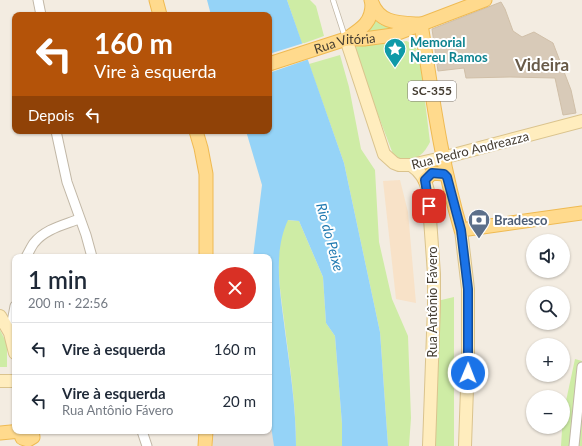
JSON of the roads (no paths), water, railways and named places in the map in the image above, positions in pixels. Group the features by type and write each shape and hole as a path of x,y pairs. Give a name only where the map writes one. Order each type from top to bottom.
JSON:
{"main road":[{"path":"156,0 159,12"},
{"name":"Rua Vitória","path":"272,63 346,38 364,39 381,37 406,31 485,0"},
{"path":"346,38 367,23 372,13 371,2"},
{"path":"371,2 378,14 386,20 421,24"},
{"name":"SC-355","path":"421,24 442,158 461,230"},
{"name":"Rua Pedro Andreazza","path":"346,38 384,154 394,163 399,165 411,165 442,158 582,121"},
{"path":"197,134 206,174 206,254"},
{"path":"411,165 419,170 425,180 432,173 444,174 447,177"},
{"name":"Rua Antônio Fávero","path":"425,180 429,206 434,274 428,446"},
{"path":"465,446 468,359 468,289 461,230 582,213"},
{"path":"0,316 10,333 12,341"},
{"path":"0,381 12,381"},
{"path":"3,433 28,436"},
{"path":"204,446 206,434"}],"street":[{"path":"38,0 40,12"},
{"path":"57,134 67,182 79,220 86,234 91,254"},
{"path":"28,254 34,242 45,233 56,227 79,220"},
{"path":"10,333 12,322"},
{"path":"574,446 582,367"},
{"path":"143,434 147,446"}],"lane":[{"path":"333,0 346,38"}],"water":[{"name":"Rio do Peixe","path":"207,0 287,0 344,163 380,332 388,446 342,446 342,424 335,336 326,323 323,277 299,221 288,220 280,247 279,275 294,402 296,446 274,446 272,433 272,254 253,254 262,185 247,134 272,134 272,12 210,12"}],"place":[{"name":"Memorial Nereu Ramos","path":"395,68"},
{"name":"Bradesco","path":"479,240"}],"district":[{"name":"Videira","path":"542,65"}]}
